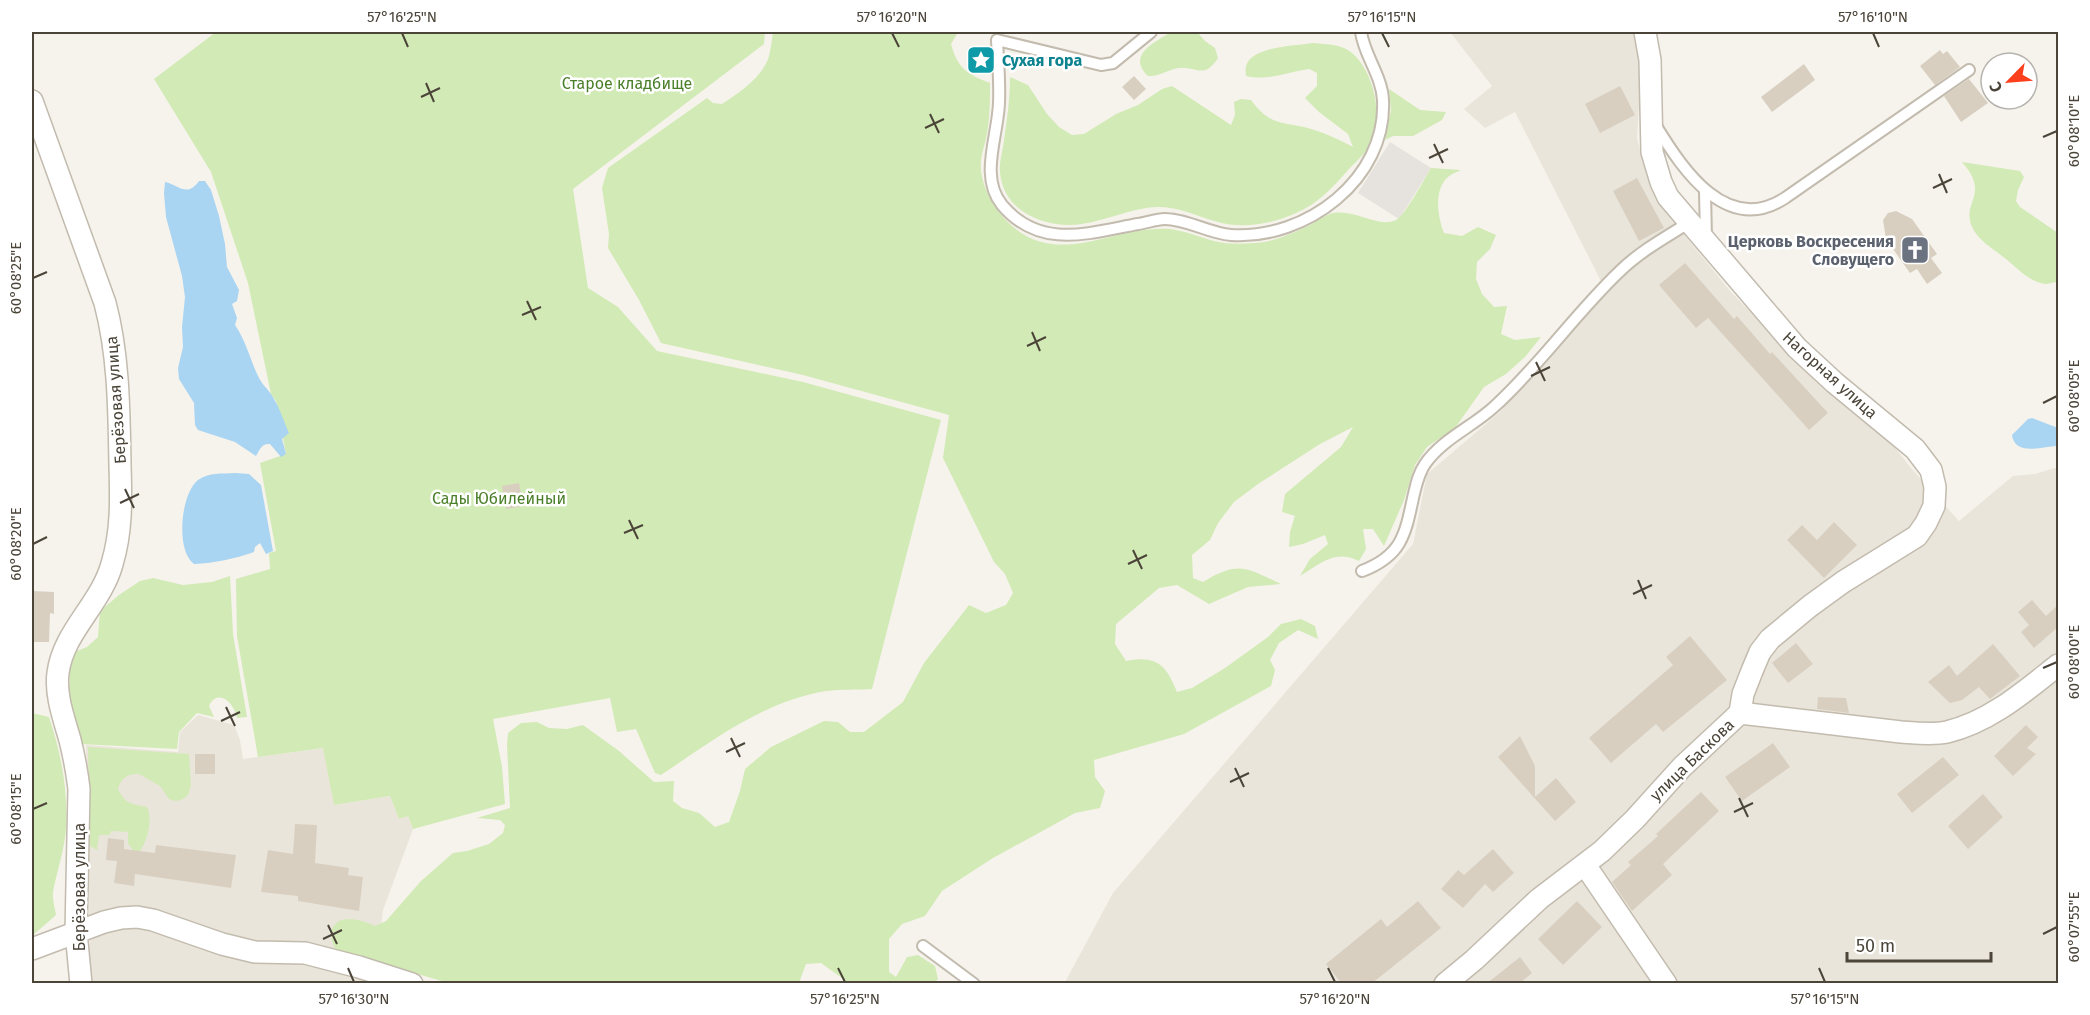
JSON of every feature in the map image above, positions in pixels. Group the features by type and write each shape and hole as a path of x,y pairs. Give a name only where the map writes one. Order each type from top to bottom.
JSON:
{"street":[{"name":"Нагорная улица","path":"1645,32 1650,60 1652,152 1668,197 1797,348 1835,383 1915,449 1931,470 1935,487 1934,506 1917,536 1843,582 1770,639 1760,651 1743,694 1740,713"},
{"name":"Берёзовая улица","path":"32,101 105,303 111,326 118,381 121,512 112,565 104,586 71,638 62,657 58,675 58,692 79,789 76,932 81,984"},
{"name":"улица Баскова","path":"1445,984 1539,899 1619,836 1682,767 1740,713 1909,733 1946,732 1976,722 1998,710 2058,665"},
{"path":"1584,865 1666,984"},
{"path":"32,949 112,920 137,917 153,920 222,944 255,952 305,953 412,984"}],"lane":[{"path":"1151,32 1113,63 1101,65 997,36 999,112 990,169 992,186 1001,204 1016,217 1035,229 1054,235 1097,232 1163,219 1231,235 1252,234 1278,231 1304,221 1326,208 1348,189 1372,155 1380,137 1383,99 1360,32"},
{"path":"1652,121 1669,148 1705,191 1736,207 1760,209 1774,205 1969,70"},
{"path":"1705,191 1707,243"},
{"path":"1362,571 1383,562 1401,543 1419,475 1430,458 1496,406 1620,270 1690,222"},
{"path":"923,946 974,984"}],"shaded area":[{"path":"1450,32 1636,32 1642,51 1637,138 1643,163 1671,219 1731,292 1825,386 1892,444 1959,521 2013,476 2035,474 2058,467 2058,983 1064,984 1113,893 1413,544 1427,474 1500,412 1606,291 1515,112 1485,128 1464,109 1492,86"},
{"path":"1390,142 1431,168 1399,219 1358,193"},
{"path":"198,715 234,725 240,740 243,759 324,748 334,805 390,796 399,819 408,816 413,829 383,910 374,983 91,983 87,970 90,939 86,745 178,752 180,732"}],"green space":[{"name":"Сады Юбилейный","path":"216,32 765,32 764,44 573,189 588,288 618,307 657,351 803,382 941,420 872,689 826,691 781,704 739,724 661,775 655,773 636,729 617,732 610,698 493,719 502,767 505,804 413,829 408,816 399,819 390,796 334,805 323,748 258,757 237,636 236,579 270,569 269,553 276,551 260,463 286,454 248,283 211,172 154,79"},
{"path":"773,32 958,32 951,44 960,65 975,77 990,83 989,121 981,160 986,190 1003,217 1022,234 1042,242 1063,245 1148,229 1170,229 1214,241 1232,244 1251,243 1282,237 1305,228 1328,215 1339,213 1389,222 1396,220 1404,212 1431,168 1461,170 1448,177 1440,189 1438,204 1444,233 1462,236 1478,227 1496,235 1490,249 1477,262 1476,279 1482,294 1494,307 1507,306 1501,334 1515,340 1541,337 1525,357 1506,374 1484,387 1455,428 1427,447 1415,465 1404,500 1384,546 1373,529 1363,529 1366,549 1359,561 1343,556 1335,557 1322,562 1300,576 1310,559 1328,544 1325,535 1289,547 1290,532 1295,516 1282,512 1285,494 1341,447 1353,427 1320,444 1234,502 1218,523 1210,540 1192,555 1193,578 1203,582 1225,571 1242,569 1281,584 1248,587 1209,604 1177,585 1159,588 1116,624 1115,644 1126,661 1146,660 1159,664 1169,675 1177,692 1192,688 1225,668 1268,637 1281,624 1301,619 1315,626 1318,639 1298,630 1279,643 1270,660 1275,670 1271,686 1184,734 1094,760 1095,777 1105,791 1100,808 1075,813 993,858 942,891 925,916 902,924 889,939 889,972 896,977 907,957 918,955 935,966 938,979 934,983 846,981 821,963 806,964 800,980 802,983 449,983 337,951 331,936 336,923 351,919 375,926 386,921 421,881 453,853 489,844 503,833 505,825 500,820 477,818 510,808 508,733 521,723 537,722 549,728 567,729 583,725 619,751 654,782 674,781 673,801 682,808 699,813 715,827 729,822 745,769 771,747 824,721 838,722 850,732 864,732 903,702 924,663 969,605 986,613 1006,605 1013,593 1005,574 994,562 943,458 949,415 803,375 661,343 608,248 609,234 602,188 608,168 707,98 713,103 722,104 743,89 766,64"},
{"path":"1171,32 1197,32 1215,48 1218,58 1205,70 1180,68 1148,76 1140,62 1141,55 1151,45"},
{"path":"1313,43 1344,48 1361,63 1368,75 1376,101 1376,126 1372,141 1360,158 1324,195 1294,214 1266,223 1237,225 1218,222 1181,210 1157,207 1082,224 1055,224 1041,221 1018,208 1009,198 1003,186 1000,164 1010,77 1028,85 1047,114 1059,127 1072,135 1084,134 1116,114 1172,86 1231,125 1235,115 1234,102 1241,99 1251,100 1257,108 1274,120 1317,131 1353,147 1348,134 1305,98 1317,86 1317,73 1309,69 1270,77 1246,76 1246,66 1256,54 1275,48"},
{"path":"1389,89 1420,110 1446,112 1442,120 1413,136 1393,136 1385,140 1391,110"},
{"path":"1962,162 2020,171 2024,177 2016,201 2020,207 2058,233 2058,282 2045,284 2033,280 1978,236 1972,227 1970,218 1975,190 1974,182"},
{"path":"230,576 233,634 247,717 237,718 230,703 217,698 209,706 214,717 197,713 179,732 177,749 80,744 69,694 70,659 77,651 87,647 98,637 100,611 140,581 153,578 183,585 212,582"},
{"path":"32,713 49,717 63,771 66,827 53,892 56,915 32,936"},
{"path":"88,747 189,754 191,785 188,795 183,799 176,801 169,799 160,786 139,774 126,777 119,785 118,789 126,800 147,807 149,812 149,829 140,851 134,852 128,843 128,832 111,831 110,835 99,835 97,850 90,846"}],"water":[{"path":"199,181 205,181 211,190 225,244 227,267 239,290 237,301 232,304 237,318 235,325 258,376 278,407 289,433 282,439 286,454 281,457 270,444 263,446 256,456 235,442 198,430 195,425 194,403 179,379 178,368 183,347 185,297 182,276 166,217 165,182 187,190"},
{"path":"2032,418 2058,428 2056,437 2058,446 2031,449 2018,446 2014,442 2012,435 2028,419"},
{"path":"235,473 249,474 261,485 273,551 266,554 260,543 255,547 254,552 232,559 194,564 188,557 182,535 184,509 192,487 202,477"}],"building":[{"path":"1940,50 1943,54 1947,51 1960,67 1935,85 1920,66"},
{"path":"1804,64 1815,80 1772,112 1761,97"},
{"path":"1134,76 1146,89 1134,100 1122,87"},
{"path":"1969,79 1979,92 1979,109 1961,122 1944,96"},
{"path":"1620,86 1635,115 1600,133 1585,104"},
{"path":"1637,178 1664,228 1639,241 1613,191"},
{"name":"Церковь Воскресения Словущего","path":"1896,211 1912,219 1937,254 1931,258 1942,273 1927,284 1917,269 1910,273 1886,239 1883,220 1888,213"},
{"path":"1685,263 1734,319 1737,316 1770,354 1772,352 1828,413 1809,430 1708,318 1696,328 1659,285"},
{"path":"519,483 523,506 506,509 502,486"},
{"path":"1834,522 1857,545 1824,578 1787,540 1802,525 1817,540"},
{"path":"32,591 54,592 54,614 50,613 49,642 32,642"},
{"path":"2032,600 2046,616 2058,605 2058,627 2034,648 2021,632 2029,625 2018,612"},
{"path":"1690,636 1727,680 1663,732 1656,724 1611,763 1589,738 1673,665 1666,657"},
{"path":"1796,643 1813,664 1788,683 1772,663"},
{"path":"1993,644 2020,676 1990,699 1979,687 1962,700 1950,703 1928,682 1949,665 1957,676"},
{"path":"1818,697 1846,698 1849,713 1817,709"},
{"path":"2026,725 2038,737 2027,748 2036,754 2013,776 1994,756"},
{"path":"1520,736 1535,766 1535,797 1556,778 1576,802 1555,821 1498,757"},
{"path":"1773,743 1790,767 1742,801 1725,777"},
{"path":"195,754 215,754 215,774 195,774"},
{"path":"1943,757 1959,775 1912,813 1897,794"},
{"path":"1701,792 1719,811 1663,864 1672,875 1632,911 1612,882 1631,865 1628,862 1658,836 1656,834"},
{"path":"1983,794 2003,817 1968,849 1948,826"},
{"path":"295,824 317,825 315,863 349,868 348,875 363,877 359,911 298,901 298,896 261,892 268,850 293,854"},
{"path":"108,838 124,840 124,849 155,853 156,845 236,855 231,888 135,874 134,886 114,883 117,861 106,860"},
{"path":"1493,849 1514,873 1493,892 1485,884 1463,908 1441,889 1458,870 1464,875"},
{"path":"1418,901 1441,928 1371,984 1342,984 1326,964 1381,919 1387,927"},
{"path":"1577,901 1602,927 1563,965 1538,939"},
{"path":"1520,957 1532,973 1519,984 1486,984"}],"place":[{"name":"Сухая гора","path":"981,60"},
{"name":"Церковь Воскресения Словущего","path":"1915,250"}],"park label":[{"name":"Старое кладбище","path":"627,83"}]}
